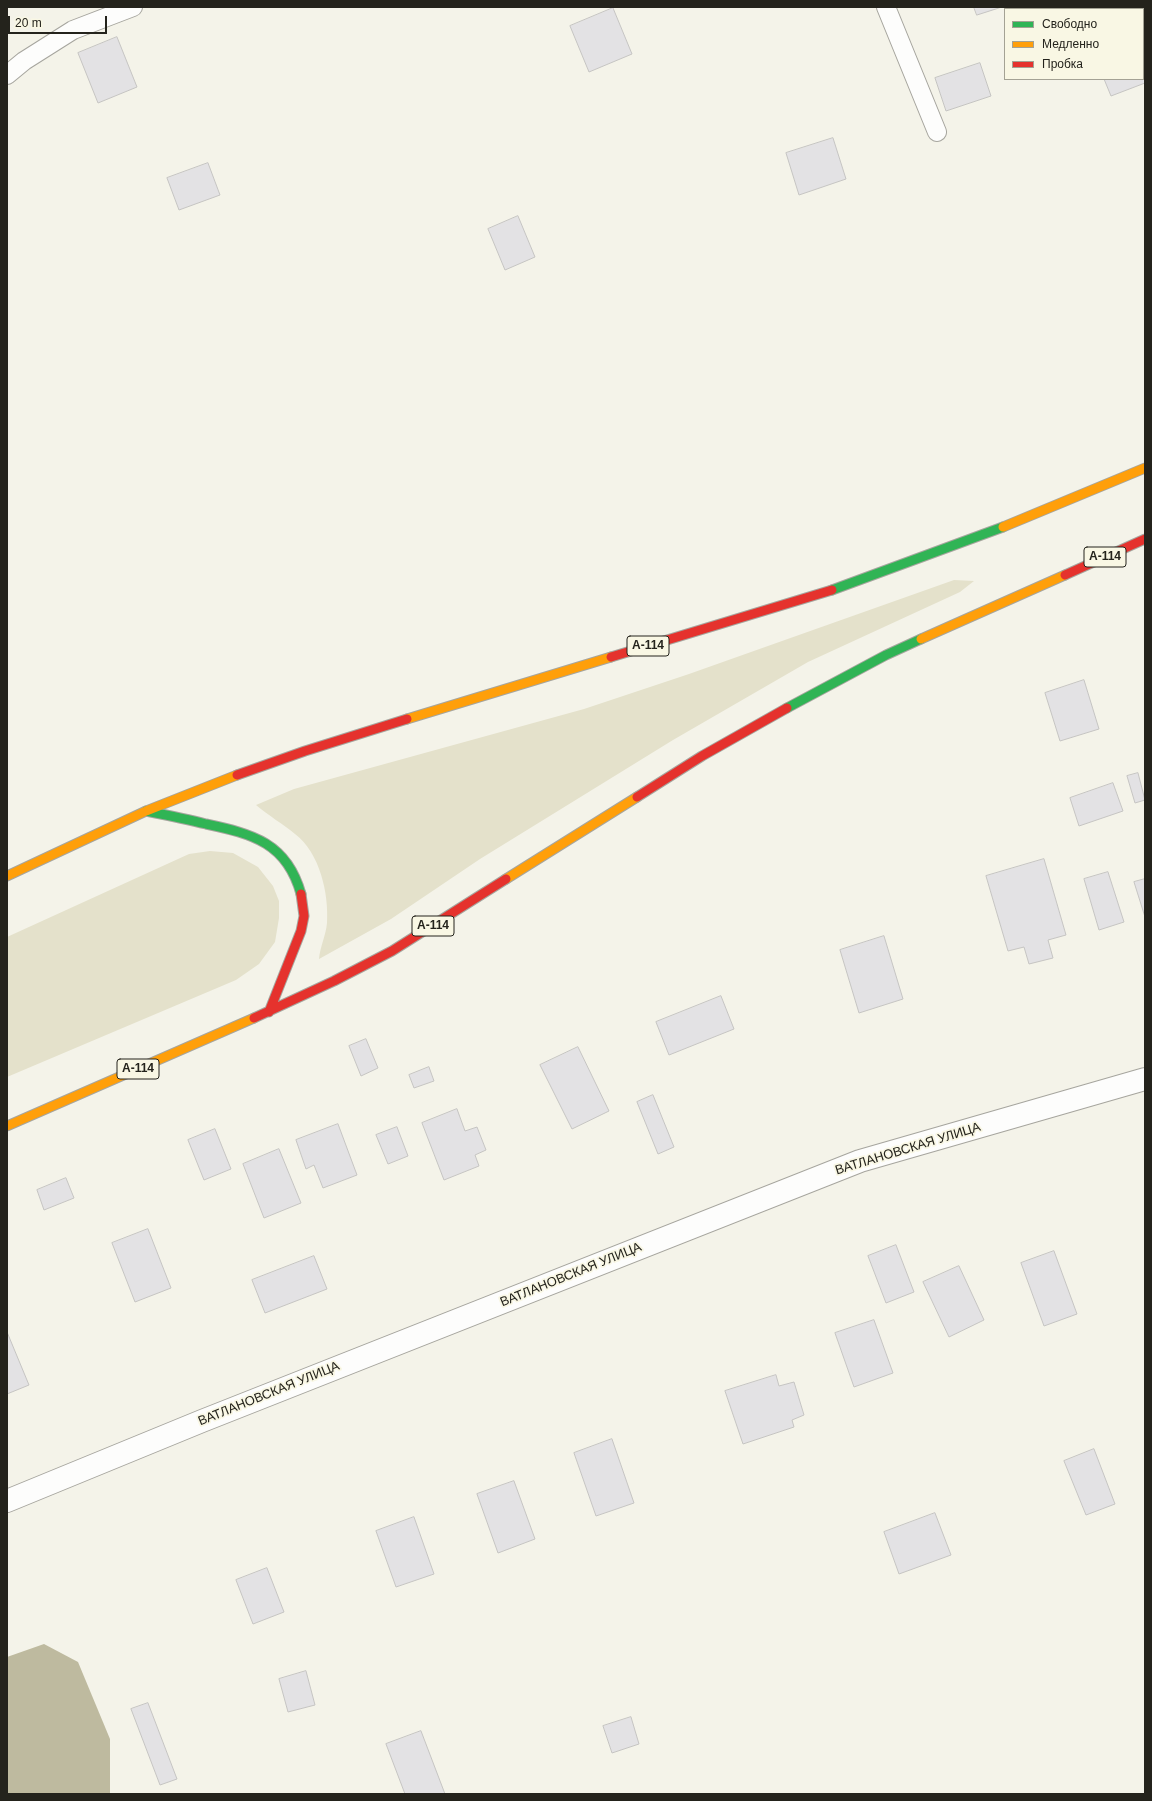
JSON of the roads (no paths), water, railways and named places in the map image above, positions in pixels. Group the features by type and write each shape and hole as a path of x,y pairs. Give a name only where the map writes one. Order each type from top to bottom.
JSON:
{"main road":[{"name":"А-114","path":"7,876 146,811 218,782 312,748 830,591 976,538 1145,468"},
{"name":"А-114","path":"7,1126 269,1012 334,981 392,951 702,756 797,702 886,655 1145,539"},
{"path":"1066,574 1138,553"},
{"path":"146,811 241,830 278,852 289,865 297,879 302,896 304,916 301,931 269,1012"}],"street":[{"name":"ВАТЛАНОВСКАЯ УЛИЦА","path":"7,1501 202,1421 860,1161 1145,1079"}],"lane":[{"path":"7,75 24,61 73,30 133,7"},
{"path":"886,7 936,132"}]}
